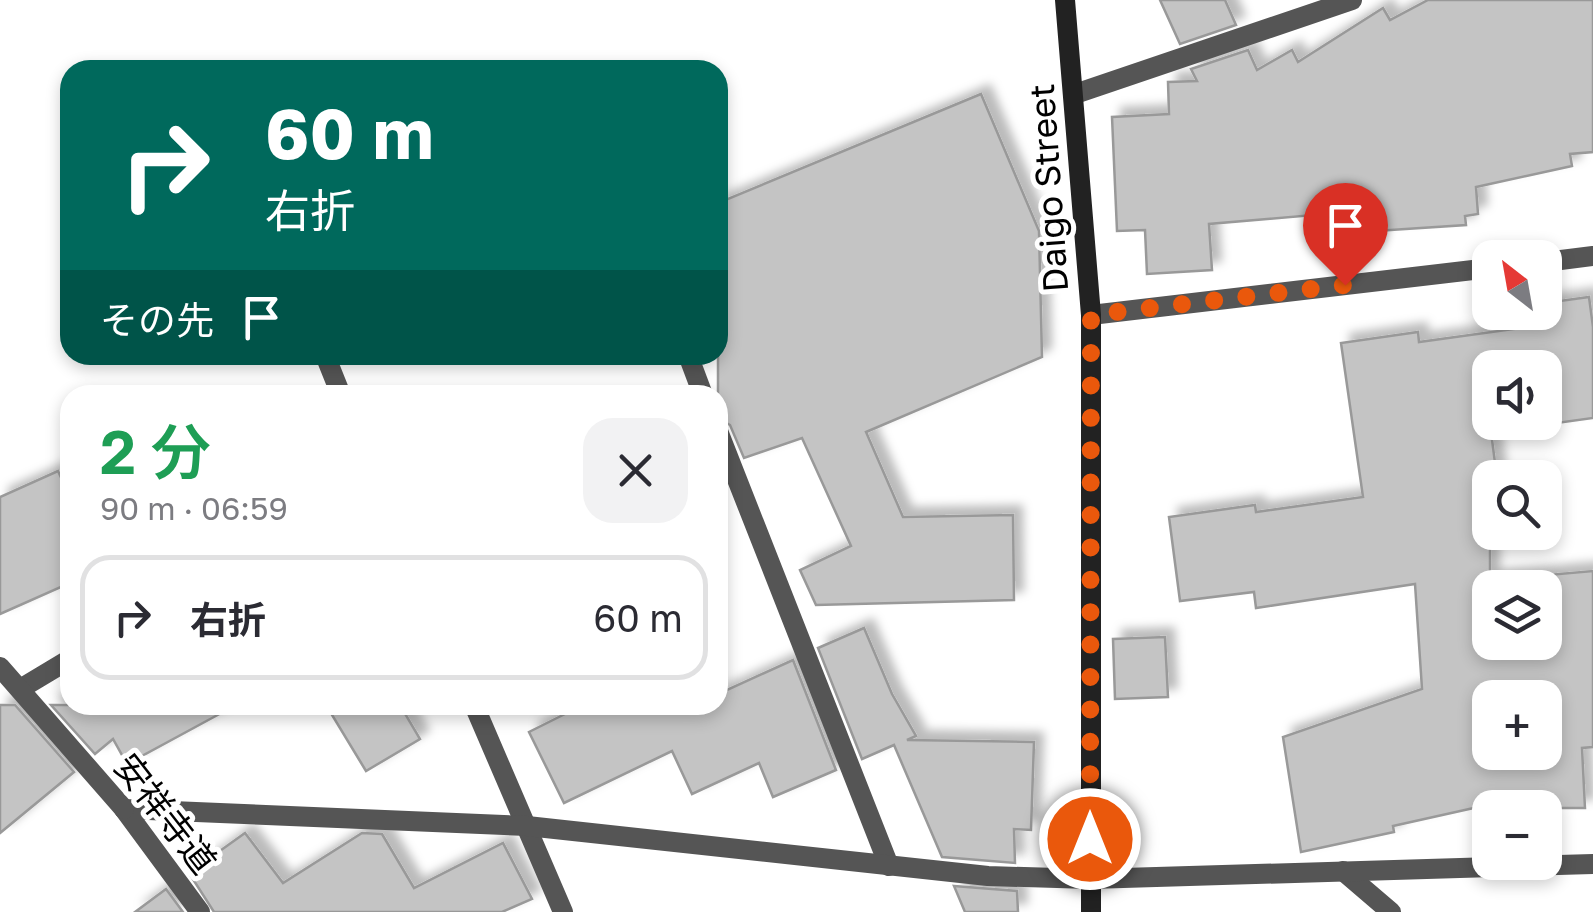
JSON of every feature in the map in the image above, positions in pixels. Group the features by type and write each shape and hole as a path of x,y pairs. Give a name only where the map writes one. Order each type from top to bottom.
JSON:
{"main road":[{"name":"Daigo Street","path":"1066,0 1091,315 1091,912"}],"street":[{"path":"1075,94 1352,0"},
{"path":"1562,260 1593,256"},
{"path":"1091,315 1472,270"},
{"path":"728,455 889,866"},
{"path":"20,689 60,665"},
{"name":"安祥寺道","path":"0,666 124,810 200,912"},
{"path":"478,715 563,912"},
{"path":"124,810 527,826 988,876 1090,878 1593,864"},
{"path":"1344,871 1392,912"}],"building":[{"path":"1160,0 1225,0 1236,25 1180,44"},
{"path":"1428,0 1593,0 1593,152 1570,154 1572,166 1476,187 1478,214 1465,216 1466,225 1315,235 1313,215 1209,224 1212,270 1147,274 1145,230 1117,231 1112,117 1169,114 1168,82 1197,81 1191,69 1248,50 1257,70 1292,50 1298,62 1383,8 1390,20"},
{"path":"981,94 1039,231 1042,357 866,432 903,517 1013,515 1014,600 816,605 800,570 851,546 802,438 744,458 728,424 728,385 718,385 718,365 728,365 728,199"},
{"path":"1589,297 1593,327 1593,418 1562,422 1562,350 1472,350 1472,440 1492,440 1495,460 1472,460 1472,550 1490,550 1490,570 1472,570 1472,660 1562,660 1562,574 1593,571 1593,747 1582,748 1585,808 1562,808 1562,790 1472,790 1472,808 1393,826 1394,832 1301,852 1283,737 1422,689 1415,584 1256,608 1254,592 1180,601 1169,517 1255,505 1256,512 1363,497 1341,343 1418,332 1419,342 1506,330 1562,330 1562,301"},
{"path":"58,471 60,475 60,587 0,614 0,497"},
{"path":"864,628 892,694 916,736 907,740 1034,742 1031,830 1014,829 1015,863 942,857 894,745 862,759 818,648"},
{"path":"1165,637 1168,697 1115,699 1113,639"},
{"path":"793,660 836,770 773,797 759,763 692,794 672,751 564,803 529,732 563,715 728,715 728,689"},
{"path":"0,705 15,705 74,772 0,833"},
{"path":"51,705 60,705 60,715 218,715 127,764 113,739 95,754"},
{"path":"332,715 406,715 420,739 366,771"},
{"path":"245,833 283,883 362,833 382,834 414,888 503,843 532,899 502,912 214,912 189,873"},
{"path":"954,886 1017,891 1018,912 965,912"},
{"path":"166,889 183,912 135,912"}],"route":[{"path":"1090,839 1091,315 1345,285"}]}
